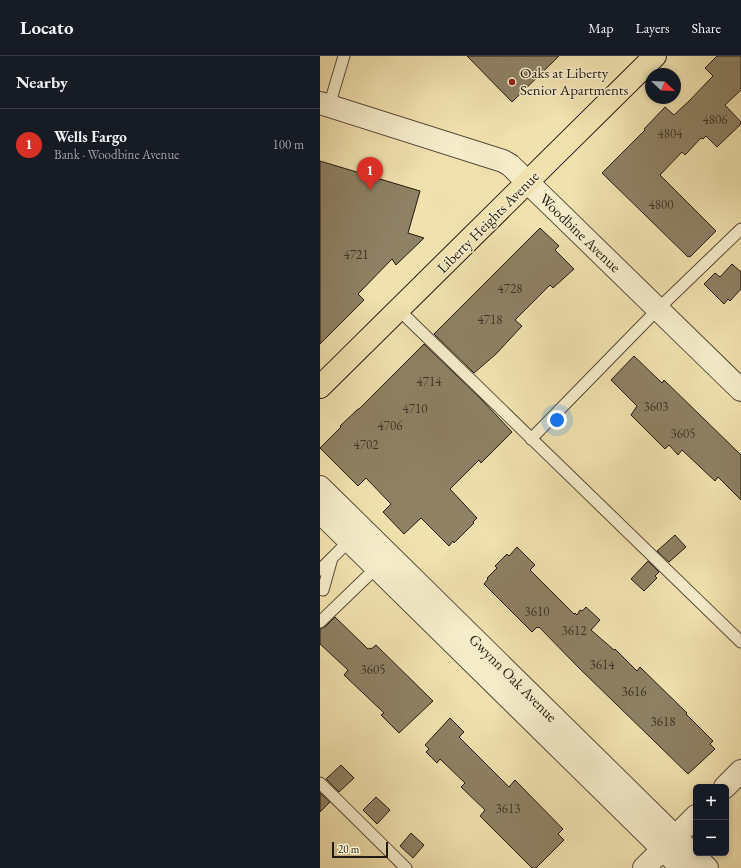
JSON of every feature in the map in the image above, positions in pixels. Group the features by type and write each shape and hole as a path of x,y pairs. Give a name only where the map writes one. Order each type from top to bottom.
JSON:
{"main road":[{"name":"Liberty Heights Avenue","path":"320,387 655,56"}],"street":[{"name":"Woodbine Avenue","path":"324,105 503,161 510,165 741,390"},
{"name":"Gwynn Oak Avenue","path":"320,487 669,843 682,868"},
{"name":"Gwynn Oak Avenue","path":"320,512 376,568 669,843 707,868"},
{"path":"728,784 741,771"},
{"path":"644,868 693,819"}],"lane":[{"path":"324,105 344,56"},
{"path":"532,439 658,309 741,229"},
{"path":"399,310 741,642"},
{"path":"320,570 349,541"},
{"path":"323,590 332,558"},
{"path":"320,622 376,568"},
{"path":"320,784 406,868"}],"building":[{"name":"Oaks at Liberty Senior Apartments","path":"467,56 559,56 512,102"},
{"path":"717,56 741,56 741,90 725,105 741,122 741,124 717,147 706,136 703,139 701,138 685,155 682,152 660,175 716,231 690,257 688,257 602,173 645,130 644,129 665,107 674,115 689,101 713,76 705,68"},
{"path":"320,161 420,191 408,233 424,238 396,265 392,259 358,294 364,300 320,344"},
{"path":"540,228 559,246 555,250 574,269 553,288 550,285 515,320 522,326 496,354 474,373 434,334"},
{"path":"732,264 741,272 741,289 730,301 728,299 724,304 704,284 715,273 720,277"},
{"path":"424,344 482,400 512,432 481,463 479,460 450,489 477,518 454,543 453,541 449,546 421,518 404,534 383,512 391,504 366,478 358,486 320,448 341,427 340,426"},
{"path":"634,356 662,383 664,380 741,455 741,500 718,477 715,481 682,450 678,455 669,445 665,449 631,415 637,406 611,380"},
{"path":"675,535 686,547 669,562 657,551"},
{"path":"517,547 535,565 530,570 574,614 575,613 577,615 580,610 582,611 586,607 600,620 591,630 614,650 615,649 637,671 640,667 713,741 710,744 715,749 688,774 539,627 532,632 484,584 488,579 487,578 497,568 495,566 507,554 509,556"},
{"path":"648,561 659,572 655,576 657,578 644,591 631,579"},
{"path":"335,617 368,649 371,649 376,645 433,701 399,733 381,715 384,713 344,675 348,670 320,644 320,629 325,627"},
{"path":"450,718 464,732 459,737 509,787 515,780 563,829 558,834 564,840 536,868 532,868 480,816 485,810 461,787 465,783 440,759 437,763 426,752 429,749 425,745"},
{"path":"341,765 354,778 339,792 326,779"},
{"path":"320,793 330,802 320,812"},
{"path":"376,797 390,810 377,824 363,810"},
{"path":"411,833 424,845 413,858 400,846"}],"place":[{"name":"Oaks at Liberty Senior Apartments","path":"512,82"},
{"name":"Wells Fargo","path":"370,190"}]}
